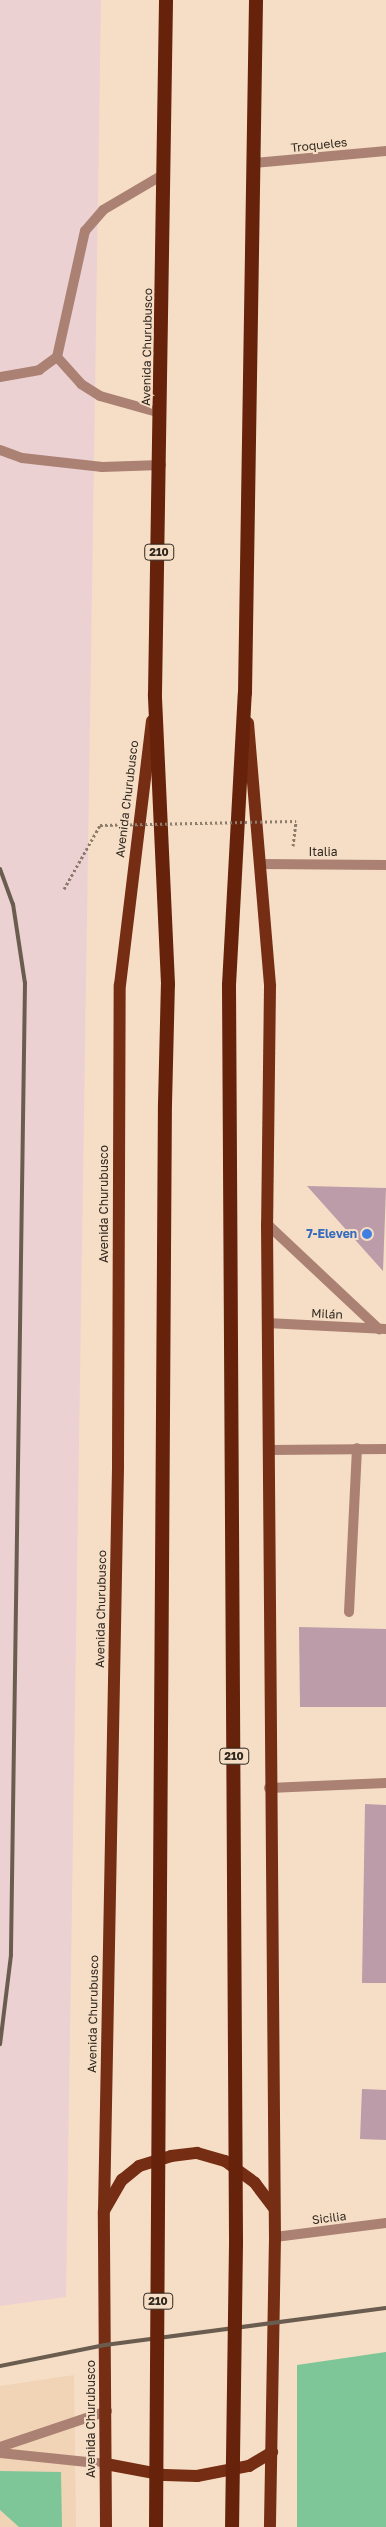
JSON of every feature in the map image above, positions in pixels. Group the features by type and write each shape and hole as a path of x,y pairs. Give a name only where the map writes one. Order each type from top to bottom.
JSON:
{"highway":[{"name":"Avenida Churubusco","path":"156,2527 168,984 155,694 161,465 166,0"},
{"name":"210","path":"232,2527 236,2244 229,985 246,693 256,0"}],"main road":[{"path":"246,693 270,986 267,1324 269,1788 275,2237 270,2527"},
{"name":"Avenida Churubusco","path":"106,2527 107,2411 104,2211 118,1465 120,985 155,694"},
{"path":"104,2211 122,2180 139,2166 171,2156 196,2153 225,2161 255,2183 274,2208"},
{"path":"106,2464 165,2475 197,2476 249,2466 272,2452"}],"street":[{"name":"Troqueles","path":"254,163 386,151"},
{"path":"0,376 39,370 57,357 85,231 103,210 164,174"},
{"path":"57,357 81,384 100,396 161,413"},
{"path":"0,450 22,458 102,467 161,465"},
{"name":"Italia","path":"260,864 386,865"},
{"path":"267,1224 382,1329"},
{"name":"Milán","path":"267,1324 382,1329"},
{"path":"349,1612 356,1448"},
{"path":"268,1450 386,1448"},
{"path":"269,1788 386,1783"},
{"name":"Sicilia","path":"275,2237 386,2223"},
{"path":"0,2446 107,2411"},
{"path":"0,2453 106,2464"}],"path":[{"path":"64,889 100,825 296,821"}],"shaded area":[{"path":"0,0 101,0 66,2297 0,2306"},
{"path":"74,2375 76,2527 0,2527 0,2386"}],"green space":[{"path":"386,2352 386,2527 297,2527 297,2365"},
{"path":"0,2471 61,2472 62,2527 19,2527 0,2510"}],"building":[{"name":"7-Eleven","path":"307,1186 386,1188 383,1271"},
{"path":"299,1627 386,1629 386,1707 300,1707"},
{"path":"365,1804 386,1805 386,1983 362,1983"},
{"path":"362,2089 386,2090 386,2140 360,2139"}],"railway":[{"path":"0,869 13,904 25,983 11,1955 0,2044"},
{"path":"0,2366 105,2345 386,2308"}],"place":[{"name":"7-Eleven","path":"367,1234"}]}
